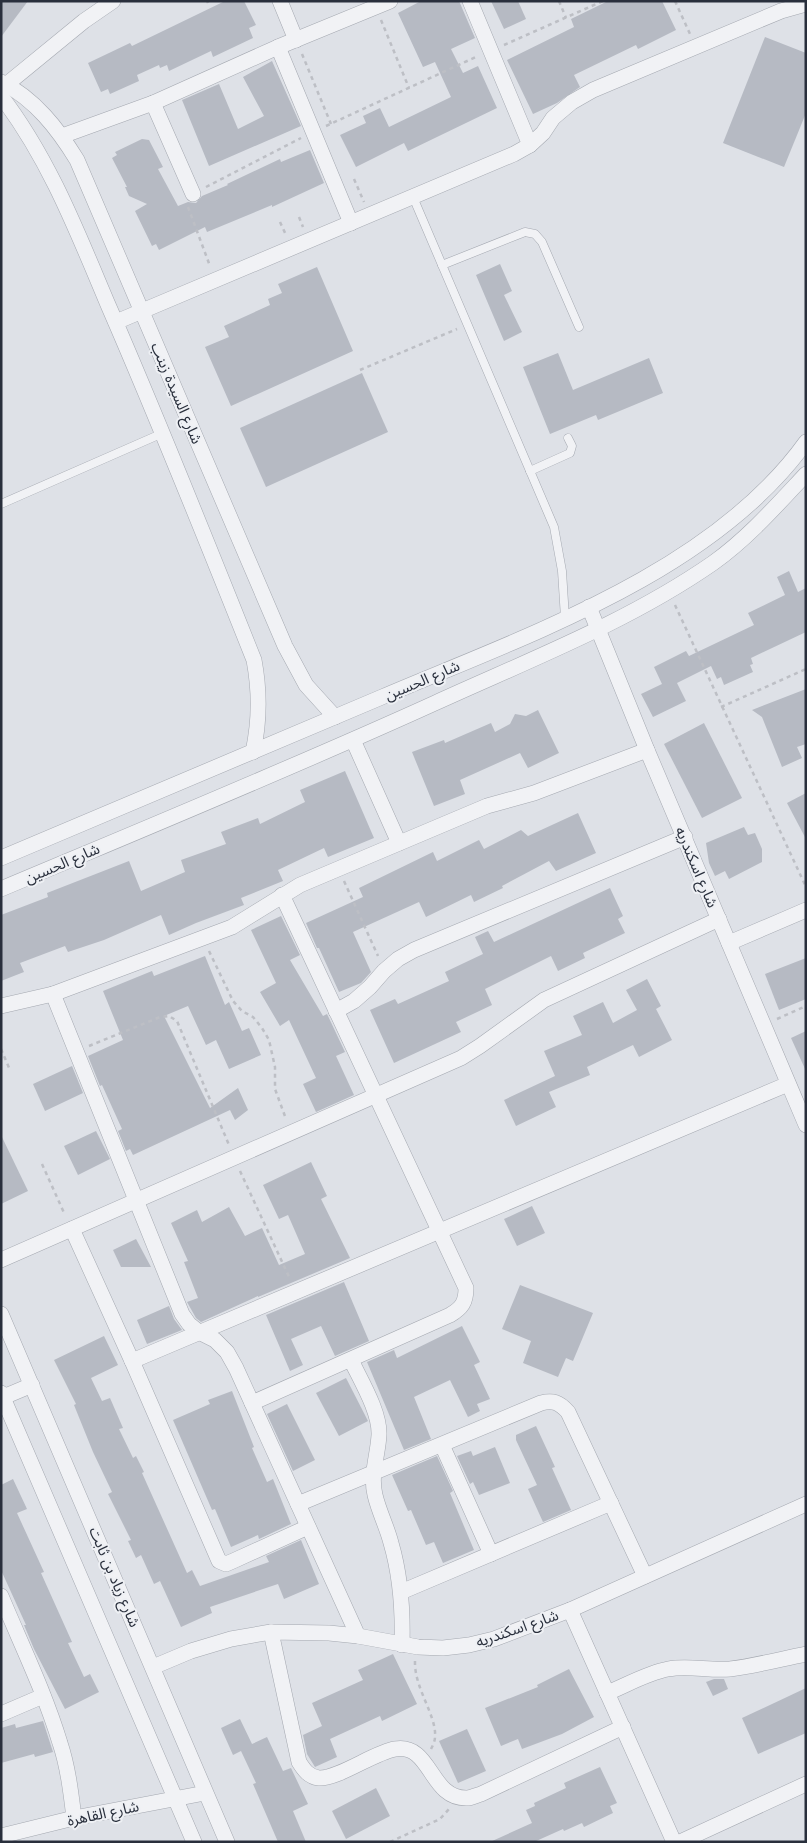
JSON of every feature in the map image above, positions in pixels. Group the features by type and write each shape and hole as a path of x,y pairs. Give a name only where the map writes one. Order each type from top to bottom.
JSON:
{"street":[{"path":"2,88 84,21 113,1"},
{"path":"280,1 296,40"},
{"path":"62,136 153,103 278,47 390,1"},
{"path":"470,1 530,145"},
{"path":"116,322 514,154 530,145 543,133 553,118 572,102 593,90 782,10 806,4"},
{"path":"278,47 351,222"},
{"name":"شارع السيدة زينب","path":"2,88 27,99 45,116 62,136 77,160 288,653 306,685 334,718"},
{"name":"شارع السيدة زينب","path":"2,88 56,184 163,434 254,660 260,706 258,730 253,752"},
{"path":"153,103 193,194"},
{"name":"شارع الحسين","path":"1,858 334,718 589,607 667,566 703,541 772,483 806,442"},
{"name":"شارع الحسين","path":"1,889 353,740 598,629 669,592 715,561 757,526 806,474"},
{"name":"شارع اسكندريه","path":"589,607 647,750 806,1125"},
{"path":"353,740 398,843"},
{"path":"1,1006 53,994 232,927 300,885 339,868 487,806 534,793 647,750"},
{"path":"336,1011 370,987 398,959 414,950 685,838"},
{"path":"252,1403 450,1316 460,1309 466,1299 466,1288 282,895"},
{"path":"729,944 806,910"},
{"path":"1,1260 461,1058 544,1000 719,919"},
{"path":"53,994 182,1314 189,1324 199,1332 215,1340 227,1352 236,1368 358,1636"},
{"path":"132,1361 788,1084"},
{"path":"72,1229 219,1561 226,1564 308,1527"},
{"name":"شارع زياد بن ثابت","path":"1,1314 227,1842"},
{"path":"352,1360 377,1419 379,1433 373,1472 375,1495 391,1541 401,1592 402,1645"},
{"path":"32,1385 2,1396 194,1842"},
{"path":"298,1504 541,1403 551,1401 561,1404 568,1412 645,1576"},
{"path":"442,1444 491,1554"},
{"path":"401,1592 611,1503"},
{"name":"شارع اسكندريه","path":"153,1667 191,1651 231,1639 271,1632 329,1633 358,1636 402,1645 443,1648 469,1645 494,1639 570,1610 806,1504"},
{"path":"3,1604 43,1696 63,1752 74,1818"},
{"path":"570,1610 674,1842"},
{"path":"271,1632 299,1762 307,1773 320,1778 333,1775 395,1749 409,1750 421,1757 440,1787 453,1796 467,1798 481,1794 623,1728"},
{"path":"607,1693 651,1674 668,1669 686,1667 708,1670 730,1669 806,1654"},
{"path":"1,1714 43,1696"},
{"path":"680,1842 806,1784"},
{"name":"شارع القاهرة","path":"2,1836 74,1818 205,1792"}],"lane":[{"path":"413,196 554,527 562,572 565,618"},
{"path":"442,265 525,232 535,234 542,242 579,327"},
{"path":"1,504 163,434"},
{"path":"530,471 570,452 572,446 568,438"}],"path":[{"path":"559,1 566,18"},
{"path":"215,280 189,209 188,199 193,194 314,132 491,50 603,1"},
{"path":"676,1 695,47"},
{"path":"375,7 409,88"},
{"path":"296,40 331,124"},
{"path":"354,179 369,215"},
{"path":"360,370 467,325"},
{"path":"669,592 806,886"},
{"path":"721,707 806,669"},
{"path":"339,868 384,971"},
{"path":"203,938 233,1001 242,1011 253,1017 269,1040 275,1067 275,1089 292,1132"},
{"path":"763,1025 806,1006"},
{"path":"76,1052 160,1017 169,1016 177,1021 234,1158 296,1292"},
{"path":"1,1049 10,1070"},
{"path":"42,1164 72,1229"},
{"path":"418,1647 415,1664 418,1684 435,1728 435,1739 430,1750 421,1757"},
{"path":"390,1842 440,1819 449,1809 453,1796"}],"building":[{"path":"1,1 28,1 1,37"},
{"path":"225,1 244,1 256,25 249,28 253,38 213,57 211,51 169,71 167,65 160,68 159,65 137,75 139,81 110,94 108,89 101,92 88,63 130,43 132,46"},
{"path":"421,1 459,1 475,38 451,49 463,73 478,66 497,108 408,151 404,143 356,167 340,135 366,123 363,116 380,108 389,127 451,97 435,62 423,67 398,13"},
{"path":"491,1 518,1 526,19 504,29"},
{"path":"608,1 662,1 676,30 638,49 636,45 574,75 580,87 557,103 533,114 507,60 574,27 571,19"},
{"path":"765,37 806,53 806,113 784,167 723,143"},
{"path":"272,61 301,126 209,166 182,100 219,84 238,129 264,116 243,77"},
{"path":"142,139 149,140 163,167 158,169 178,206 188,202 196,203 202,196 280,159 281,162 310,150 324,183 272,207 272,205 207,232 205,227 159,250 156,244 152,246 135,211 147,204 129,196 125,187 127,187 112,158 117,155 115,152"},
{"path":"500,264 512,291 504,295 522,332 504,341 476,275"},
{"path":"317,267 353,351 231,406 205,347 229,337 224,326 270,305 268,299 282,293 278,284"},
{"path":"558,353 573,390 649,358 663,393 598,420 596,415 550,434 523,367"},
{"path":"362,373 388,432 266,487 240,428"},
{"path":"789,571 798,592 806,588 806,632 751,658 753,664 750,665 753,672 724,685 721,677 717,679 711,666 677,683 686,701 653,717 641,694 662,684 654,667 686,651 689,656 754,625 748,613 785,595 777,577"},
{"path":"806,689 806,744 797,747 802,758 782,767 762,717 752,710"},
{"path":"538,710 559,753 528,768 520,753 460,780 465,794 434,806 412,752 444,740 445,743 491,723 495,732 510,724 515,714 526,716"},
{"path":"704,723 742,798 702,818 664,744"},
{"path":"345,771 374,838 328,857 324,848 278,870 283,881 241,898 244,905 169,935 161,915 104,940 68,952 65,946 20,963 24,972 1,981 1,915 48,897 47,893 129,861 141,891 185,872 181,860 226,844 221,832 258,818 260,824 305,802 300,790"},
{"path":"806,793 806,839 787,803"},
{"path":"578,813 596,853 556,871 549,861 502,886 503,888 474,902 471,895 426,917 419,902 353,932 371,972 361,983 339,992 306,923 363,897 359,888 433,852 437,861 479,840 484,849 521,830 528,836"},
{"path":"744,827 748,835 755,833 762,849 762,862 729,879 725,871 715,876 709,863 706,843"},
{"path":"610,888 623,916 618,919 625,933 583,953 585,958 558,971 551,956 485,989 492,1005 456,1022 461,1032 394,1063 370,1010 395,999 398,1004 449,981 445,972 483,954 475,937 488,931 494,942"},
{"path":"281,916 300,955 290,960 323,1016 327,1014 328,1016 345,1052 336,1056 354,1095 316,1112 303,1084 316,1078 289,1020 280,1026 260,992 276,983 251,930"},
{"path":"205,956 225,1005 229,1002 242,1031 249,1028 261,1055 229,1069 216,1040 206,1045 188,1006 164,1016 210,1108 238,1088 248,1110 235,1120 230,1110 133,1155 130,1149 126,1151 118,1131 122,1129 102,1085 100,1086 88,1056 123,1040 103,991 152,971 154,976"},
{"path":"806,958 806,999 779,1010 765,974"},
{"path":"647,979 661,1006 656,1009 672,1040 639,1057 633,1045 587,1067 590,1075 549,1092 556,1107 516,1126 504,1100 555,1076 544,1051 582,1035 573,1016 603,1002 613,1023 637,1010 626,990"},
{"path":"806,1031 806,1071 791,1038"},
{"path":"72,1066 83,1093 45,1111 33,1084"},
{"path":"96,1131 110,1159 78,1175 64,1146"},
{"path":"1,1135 28,1191 1,1204"},
{"path":"311,1162 327,1196 321,1199 350,1258 201,1322 196,1318 187,1302 198,1298 184,1262 188,1261 171,1223 197,1210 202,1222 229,1207 245,1236 262,1228 279,1265 305,1254 288,1215 279,1219 263,1185"},
{"path":"532,1206 545,1233 517,1246 504,1219"},
{"path":"136,1239 151,1267 121,1267 113,1250"},
{"path":"344,1282 369,1341 335,1356 321,1326 291,1339 303,1365 290,1371 266,1315"},
{"path":"520,1285 593,1313 573,1361 566,1358 558,1377 523,1363 531,1341 502,1329"},
{"path":"169,1306 174,1319 182,1330 147,1344 137,1320"},
{"path":"462,1326 480,1362 474,1365 490,1399 477,1404 480,1411 468,1417 450,1380 414,1397 431,1439 404,1450 367,1362 394,1350 397,1358"},
{"path":"104,1336 118,1365 91,1378 102,1401 110,1398 123,1428 119,1429 133,1458 136,1456 144,1472 142,1473 187,1573 192,1570 200,1586 269,1562 266,1556 301,1540 319,1584 284,1599 278,1584 210,1607 212,1613 181,1627 160,1581 154,1584 141,1555 136,1558 128,1541 131,1540 108,1494 112,1492 93,1452 74,1405 76,1404 54,1360"},
{"path":"346,1378 368,1421 339,1436 316,1393"},
{"path":"232,1391 254,1447 252,1448 267,1482 273,1479 291,1524 259,1539 258,1535 231,1547 215,1509 212,1510 173,1420 210,1404 208,1400"},
{"path":"287,1404 315,1460 293,1471 267,1414"},
{"path":"536,1426 555,1467 552,1468 571,1510 543,1522 528,1489 537,1485 516,1440 516,1435"},
{"path":"495,1447 510,1483 479,1495 473,1482 470,1484 457,1456 471,1451 473,1456"},
{"path":"437,1456 453,1491 450,1493 474,1550 443,1563 434,1542 426,1545 411,1510 408,1511 392,1475"},
{"path":"13,1479 27,1509 17,1513 44,1572 41,1573 72,1642 68,1643 84,1677 90,1674 99,1692 65,1709 34,1649 24,1625 26,1625 1,1570 1,1485"},
{"path":"393,1654 417,1704 382,1721 380,1716 330,1739 337,1757 315,1767 307,1754 303,1735 322,1726 312,1703 363,1680 358,1670"},
{"path":"569,1669 594,1717 562,1734 522,1749 518,1739 501,1746 485,1708 538,1687 537,1685"},
{"path":"714,1679 724,1679 728,1689 713,1696 706,1682"},
{"path":"806,1688 806,1733 758,1754 742,1718"},
{"path":"240,1719 252,1744 267,1737 283,1771 291,1768 308,1804 293,1811 306,1842 278,1842 253,1784 256,1783 241,1751 233,1755 221,1728"},
{"path":"43,1721 53,1752 35,1757 34,1754 1,1763 1,1728 15,1724 16,1728"},
{"path":"467,1729 486,1771 458,1783 439,1741"},
{"path":"600,1767 617,1803 610,1806 613,1813 584,1827 582,1823 534,1842 490,1842 532,1823 526,1810 535,1806 534,1803 566,1788 564,1783"},
{"path":"376,1788 390,1816 346,1839 332,1811"}]}
